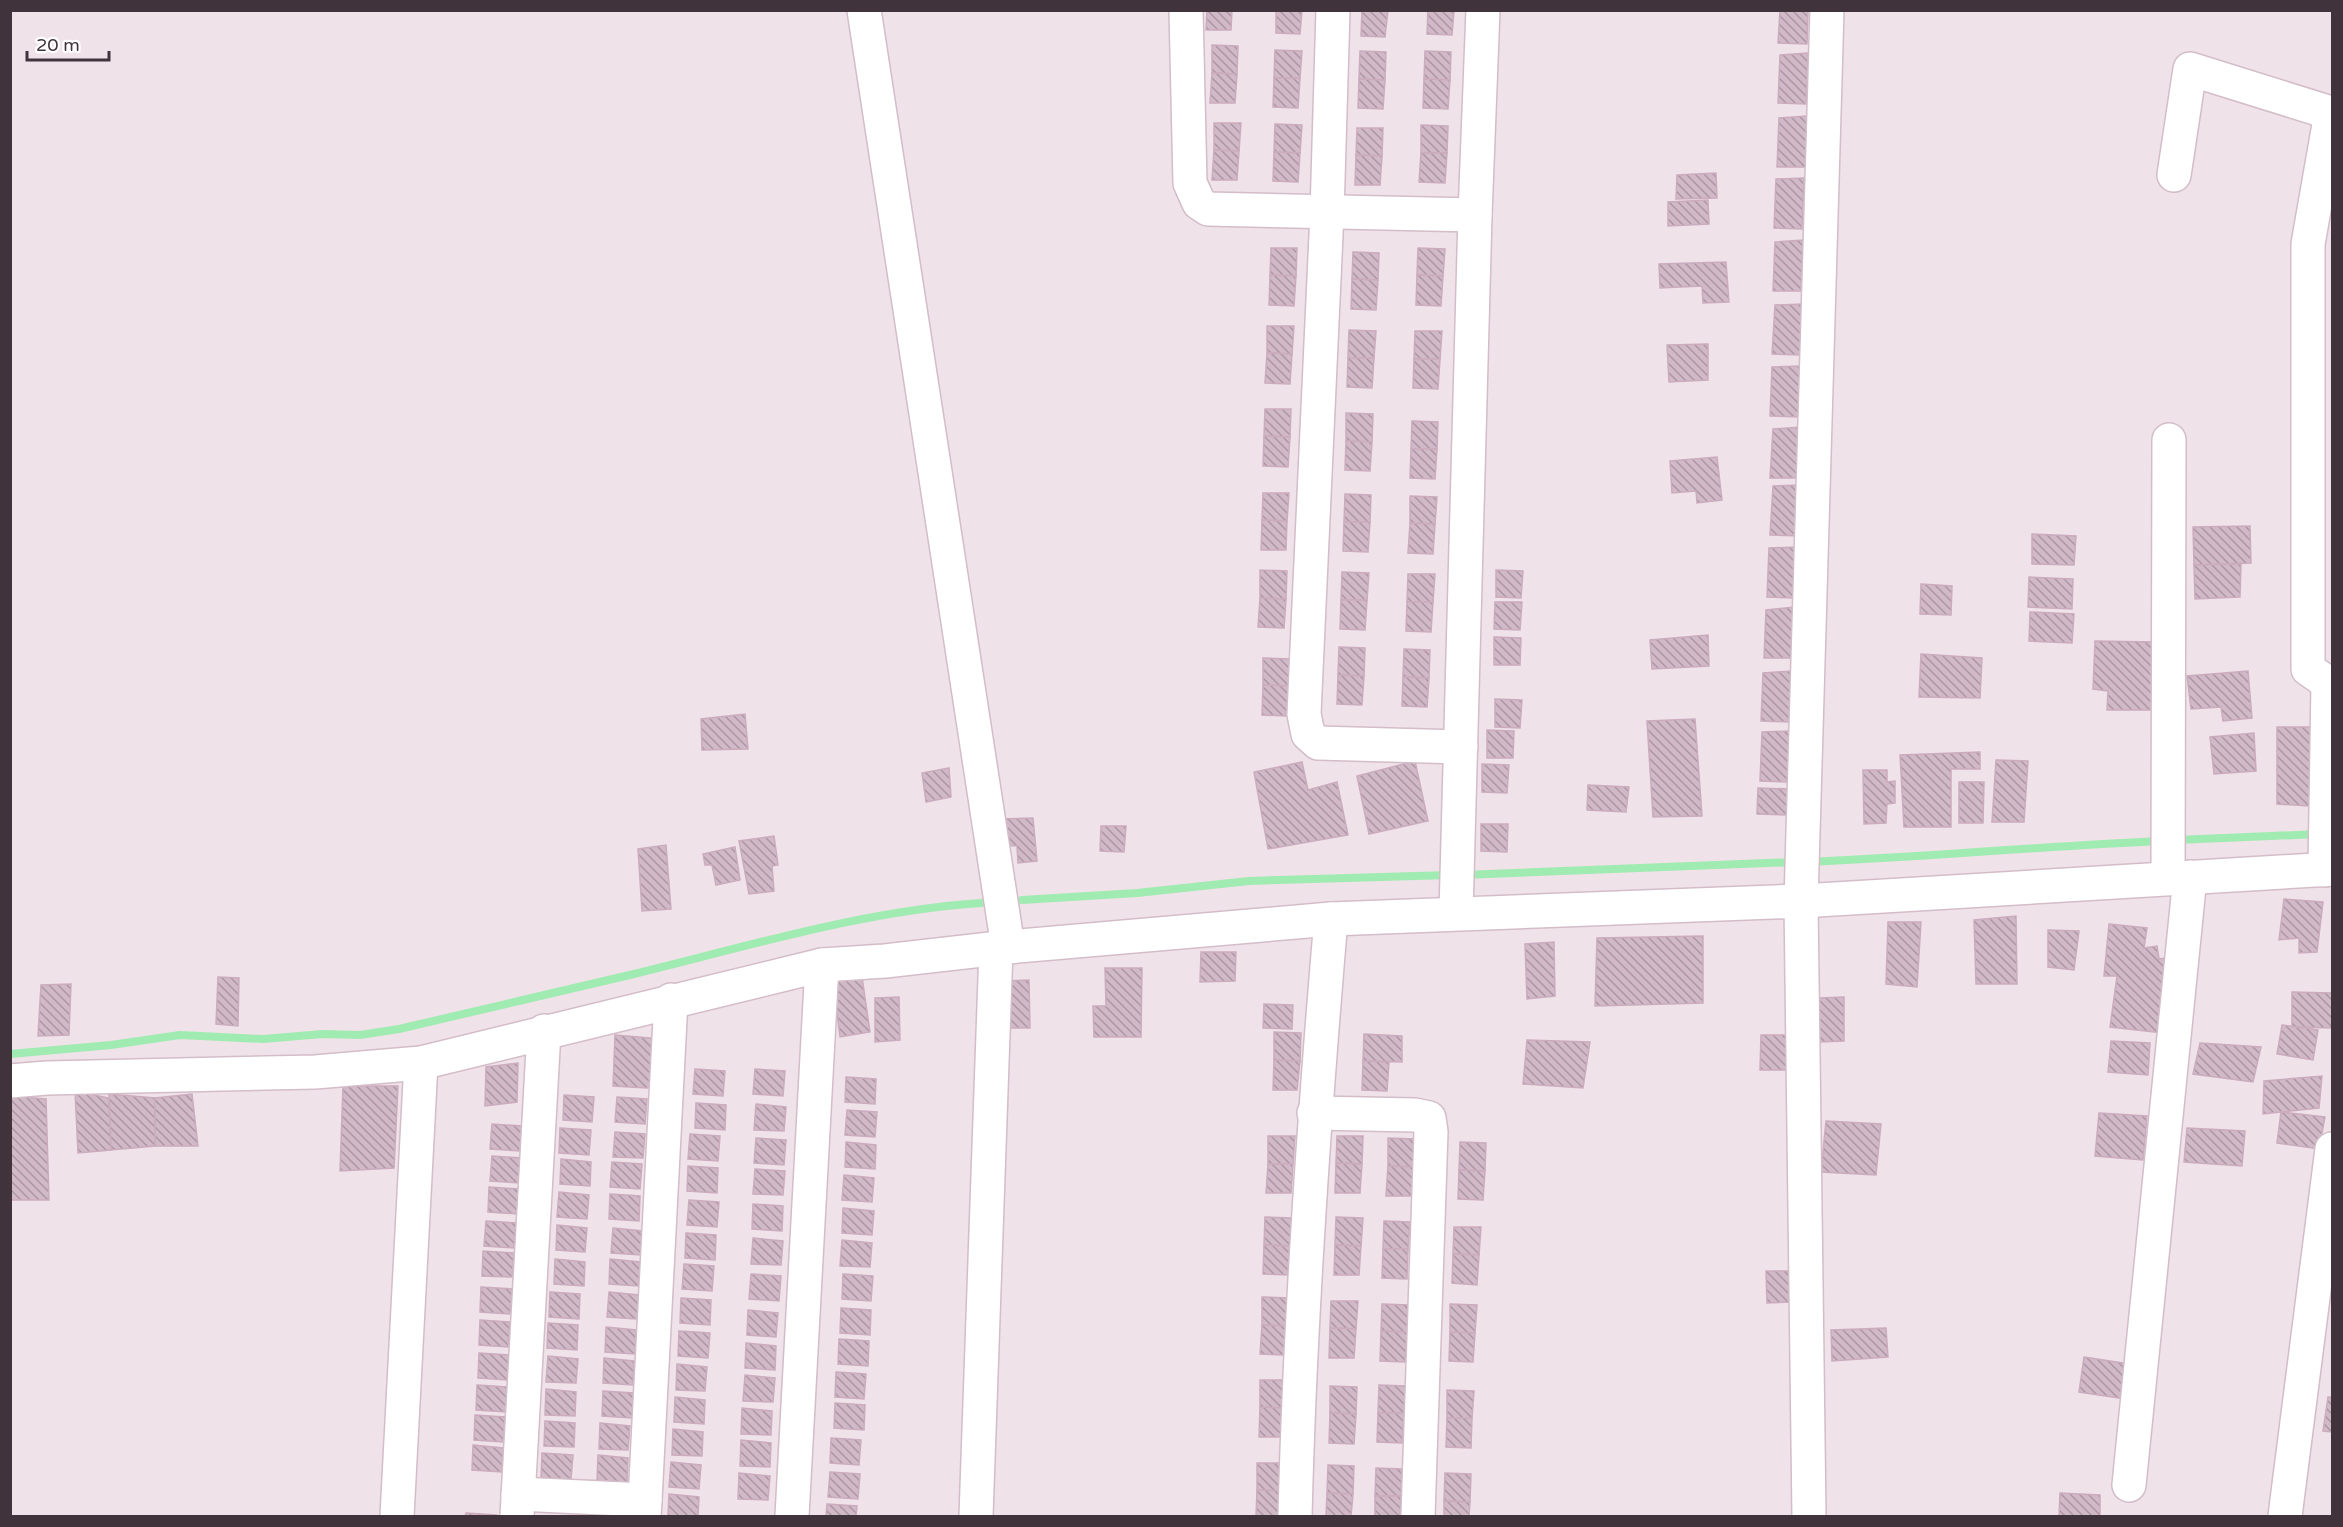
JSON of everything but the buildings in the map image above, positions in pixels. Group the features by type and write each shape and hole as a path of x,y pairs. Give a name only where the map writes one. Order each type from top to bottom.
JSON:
{"street":[{"path":"864,10 1002,948 975,1516"},
{"path":"1186,10 1190,183 1199,203 1208,209 1475,215"},
{"path":"1332,10 1327,213 1304,714 1308,734 1318,743 1461,747"},
{"path":"1456,905 1475,215 1483,10"},
{"path":"1809,1516 1801,893 1827,10"},
{"path":"10,1081 83,1077 315,1072 421,1063 544,1031 822,965 1331,920 1456,905 1801,893 2328,864 2326,815 2330,683 2308,669 2320,248 2332,113 2190,69 2174,175"},
{"path":"2128,1485 2175,872 2166,822 2169,440"},
{"path":"1295,1516 1298,1407 1314,1113 1331,920"},
{"path":"792,1516 822,965"},
{"path":"544,1031 517,1505 644,1508 671,1000"},
{"path":"397,1516 421,1063"},
{"path":"1314,1113 1415,1115 1429,1118 1431,1143 1418,1516"},
{"path":"2285,1516 2332,1149"}],"waterway":[{"path":"2176,840 2319,834"},
{"path":"1808,862 2163,841"},
{"path":"1463,875 1795,862"},
{"path":"1022,900 1137,893 1249,881 1450,875"},
{"path":"10,1054 111,1045 180,1035 263,1039 323,1034 360,1035 399,1029 806,931 893,914 981,903"}]}
